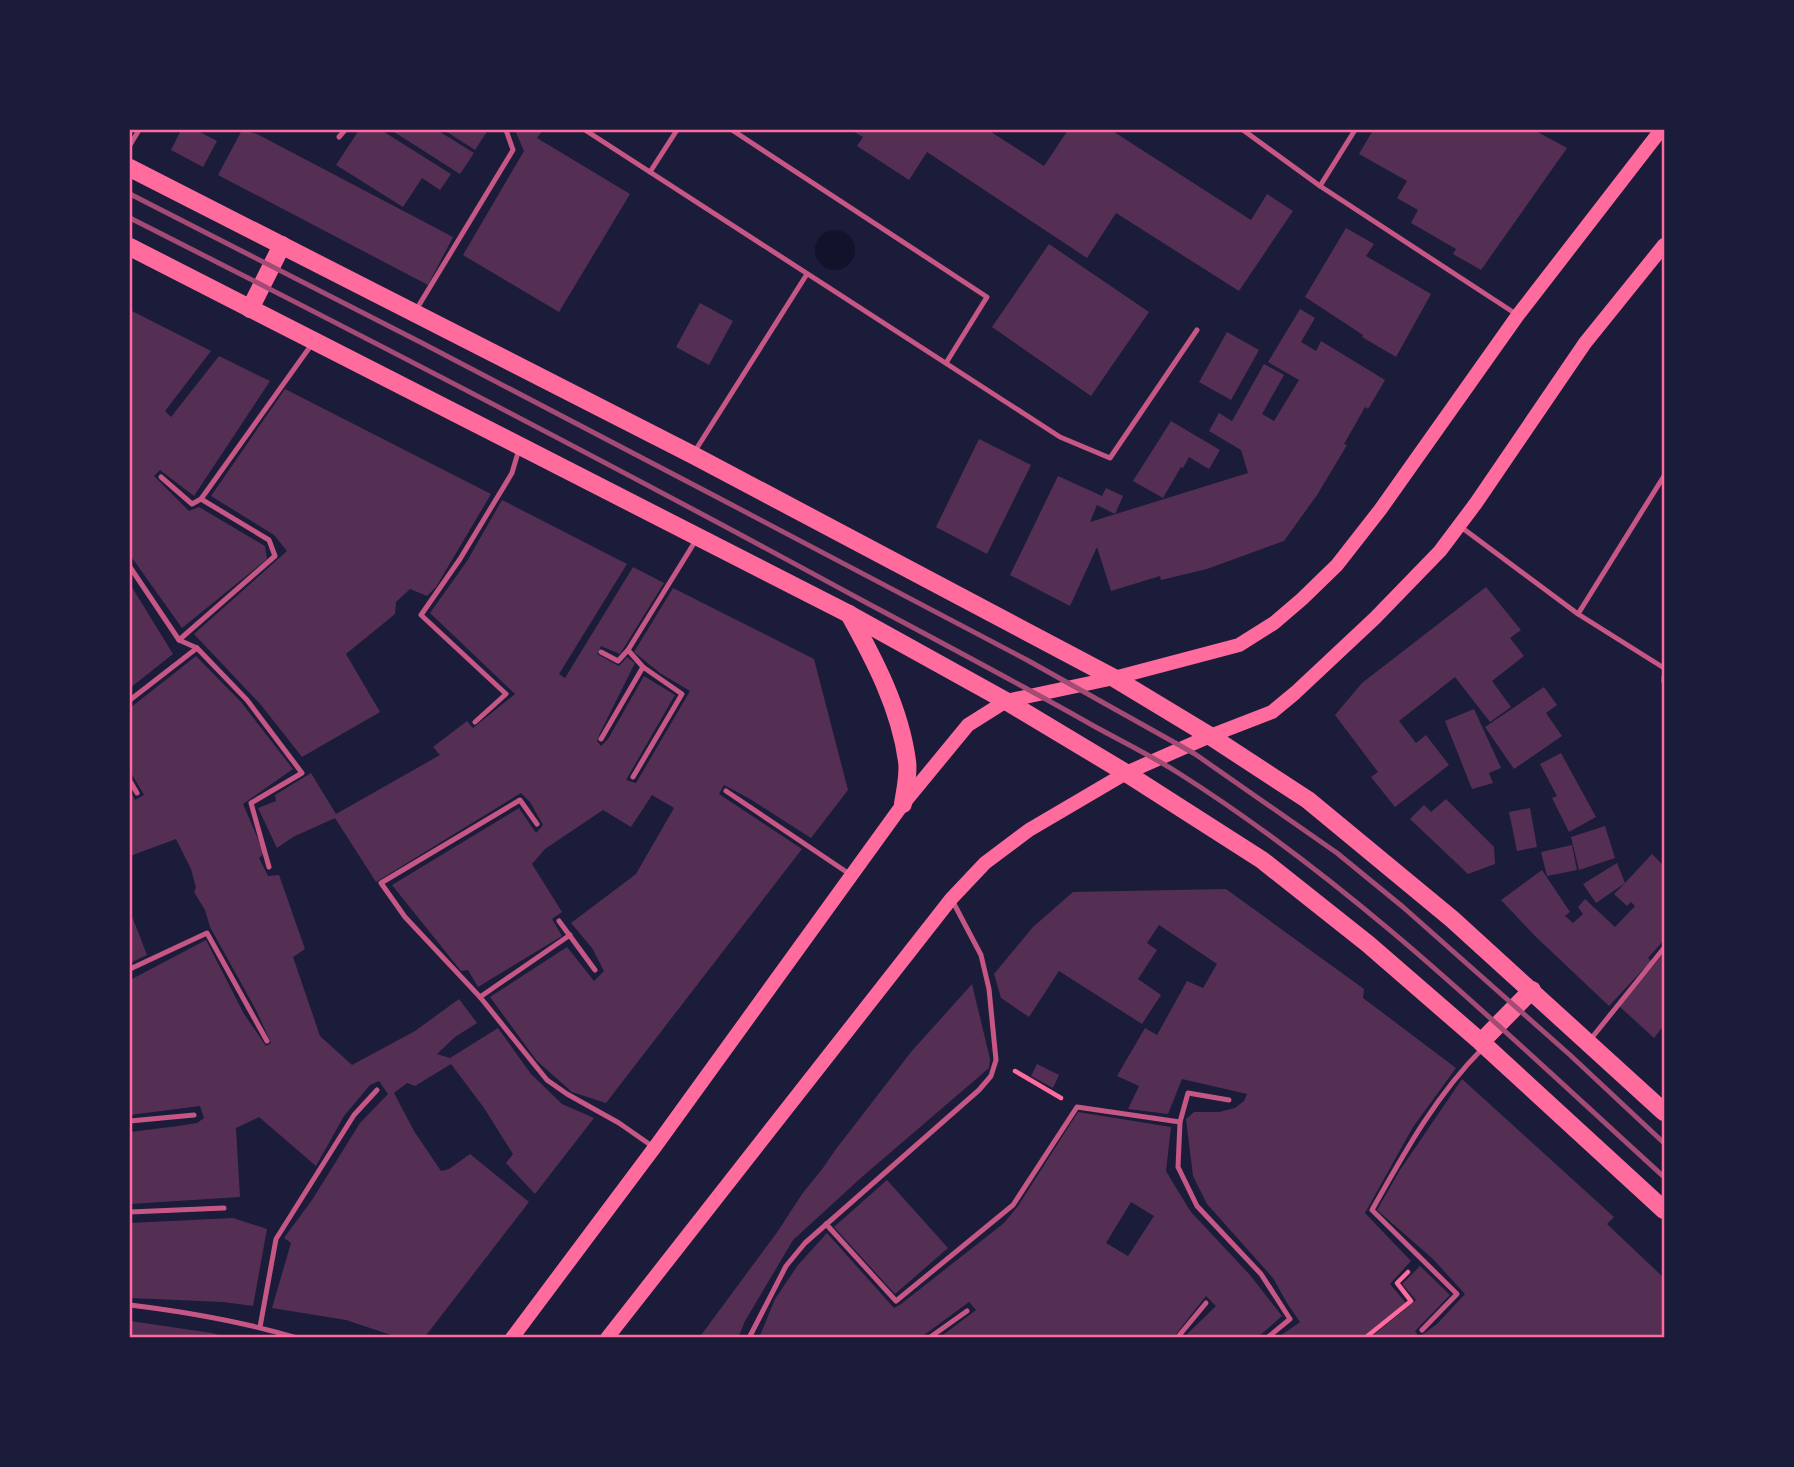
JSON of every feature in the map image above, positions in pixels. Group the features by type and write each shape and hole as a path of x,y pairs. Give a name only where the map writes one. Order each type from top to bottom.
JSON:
{"main road":[{"path":"512,1338 655,1147 903,804 968,724 1006,701 1114,678 1239,645 1274,623 1302,599 1337,565 1380,510 1518,315 1661,130"},
{"path":"130,168 693,455 1114,678 1210,736 1308,800 1452,919 1664,1112"},
{"path":"250,309 282,245"},
{"path":"607,1338 951,900 985,863 1029,830 1126,773 1272,712 1295,693 1376,618 1440,551 1585,343 1664,245"},
{"path":"130,247 849,614 1006,701 1126,773 1262,860 1368,944 1483,1044 1664,1210"},
{"path":"849,614 894,707 907,763 903,804"},
{"path":"1483,1044 1532,990"}],"lane":[{"path":"130,145 139,130"},
{"path":"339,137 345,130"},
{"path":"415,313 513,150 506,130"},
{"path":"585,130 1060,437 1110,458 1196,330"},
{"path":"650,172 677,130"},
{"path":"732,130 987,297 946,363"},
{"path":"1243,130 1320,186 1518,315"},
{"path":"1320,186 1355,130"},
{"path":"693,455 807,274"},
{"path":"161,477 192,504 201,499 314,342"},
{"path":"475,722 506,694 421,615 460,558 512,472 520,446"},
{"path":"1578,614 1664,476"},
{"path":"178,640 275,556 269,540 201,499"},
{"path":"1459,526 1578,614 1664,668"},
{"path":"601,652 618,661 628,650 698,537"},
{"path":"130,567 178,640 197,648 247,700 302,773 251,803 269,867"},
{"path":"130,700 197,648"},
{"path":"628,650 643,667 682,694 633,777"},
{"path":"601,739 643,667"},
{"path":"130,781 137,793"},
{"path":"726,791 852,876"},
{"path":"537,824 520,800 381,883 405,917 480,997 547,1080 655,1147"},
{"path":"749,1338 786,1266 805,1243 991,1076 996,1060 989,989 981,955 951,900"},
{"path":"559,921 595,970"},
{"path":"130,969 206,933 267,1041"},
{"path":"480,997 570,935"},
{"path":"1588,1042 1664,947"},
{"path":"1422,1330 1457,1294 1371,1210 1416,1133 1483,1044"},
{"path":"260,1326 276,1240 354,1115 377,1090"},
{"path":"1228,1100 1188,1093 1180,1122 1178,1167 1197,1206 1261,1275 1290,1319 1266,1338"},
{"path":"827,1224 896,1301 1013,1205 1077,1107 1180,1122"},
{"path":"130,1121 194,1115"},
{"path":"130,1212 224,1208"},
{"path":"1177,1338 1206,1303"},
{"path":"130,1305 182,1310 260,1326 297,1338"},
{"path":"929,1338 967,1311"}],"path":[{"path":"996,1060 1077,1107"},
{"path":"1365,1338 1411,1301 1397,1283 1420,1258"}],"shaded area":[{"path":"835,230 849,236 855,250 849,264 835,270 821,264 815,250 821,236"}],"building":[{"path":"181,130 196,130 217,141 203,167 171,150"},
{"path":"242,130 257,134 453,237 428,285 218,175"},
{"path":"359,130 381,130 451,174 440,190 422,178 403,207 336,165"},
{"path":"391,130 437,130 474,153 460,174"},
{"path":"444,130 488,130 475,150"},
{"path":"515,130 543,130 537,138 630,194 559,312 463,255 524,151"},
{"path":"851,130 988,130 1044,166 1068,130 1111,130 1251,220 1267,194 1293,211 1239,291 1116,213 1087,258 927,152 909,180 857,146 863,137"},
{"path":"1373,130 1534,130 1567,148 1481,270 1453,254 1456,249 1411,223 1418,210 1397,198 1407,181 1359,154"},
{"path":"1346,228 1374,244 1366,256 1431,294 1396,357 1305,297"},
{"path":"1049,244 1149,312 1091,396 992,327"},
{"path":"700,303 733,321 709,365 676,347"},
{"path":"1300,309 1315,318 1301,342 1316,351 1321,341 1385,380 1368,409 1365,407 1344,444 1347,445 1317,495 1284,541 1207,569 1161,580 1160,576 1111,591 1097,547 1070,606 1010,575 1058,476 1102,496 1106,488 1123,496 1115,514 1097,505 1090,522 1248,473 1241,450 1209,431 1219,413 1232,421 1264,364 1284,375 1262,414 1274,421 1299,380 1268,362"},
{"path":"130,310 211,351 165,411 171,417 219,356 270,381 194,496 160,470 154,476 189,511 199,507 265,546 267,559 182,628 130,555"},
{"path":"1227,332 1259,350 1231,400 1199,382"},
{"path":"285,389 491,494 436,587 427,596 410,589 396,602 395,614 346,654 380,712 302,757 261,705 194,634 287,551 274,535 211,496"},
{"path":"1171,421 1220,450 1209,469 1189,457 1163,498 1133,481"},
{"path":"979,439 1031,465 987,554 936,527"},
{"path":"502,500 627,564 559,674 565,678 633,567 664,583 620,654 601,646 597,654 619,666 627,657 635,663 600,733 597,741 601,746 608,739 644,676 675,695 626,780 636,783 690,691 660,673 634,652 673,588 814,659 848,790 811,838 724,785 719,794 802,849 606,1103 572,1092 537,1061 490,997 567,947 594,981 604,971 592,948 571,923 636,874 674,808 652,795 631,827 603,810 545,849 532,864 562,912 552,919 562,936 478,987 468,970 461,971 392,885 519,808 536,833 543,825 530,802 521,793 376,882 335,818 293,837 277,848 258,808 276,801 275,795 311,773 336,814 440,755 433,747 467,721 473,728 515,694 430,613 467,561"},
{"path":"130,584 173,654 130,688"},
{"path":"1486,587 1521,630 1510,638 1524,656 1492,681 1511,707 1490,722 1455,677 1399,721 1416,743 1426,735 1449,765 1395,807 1371,777 1378,772 1335,715 1362,683"},
{"path":"196,656 241,702 293,769 243,804 264,853 259,858 268,876 279,875 305,949 293,957 320,1036 352,1065 415,1031 459,999 477,1023 455,1037 437,1054 450,1058 498,1028 531,1074 562,1104 594,1118 535,1194 506,1163 513,1154 484,1108 451,1064 415,1086 407,1083 394,1093 414,1131 441,1171 449,1169 470,1154 529,1202 424,1338 400,1338 346,1320 272,1308 291,1243 284,1238 312,1200 360,1123 388,1094 379,1081 370,1085 344,1116 316,1166 259,1117 236,1128 240,1197 130,1204 130,1132 197,1123 204,1118 200,1106 130,1115 130,980 206,940 244,1014 266,1046 271,1043 210,927 205,910 194,892 196,888 191,869 176,839 130,856 130,790 135,800 144,795 130,771 130,708"},
{"path":"1544,687 1557,705 1546,713 1562,736 1514,769 1485,727"},
{"path":"1474,709 1501,768 1489,773 1493,783 1472,789 1445,721"},
{"path":"1561,753 1596,817 1569,832 1552,798 1557,796 1540,764"},
{"path":"1446,799 1494,847 1495,864 1468,874 1410,819 1424,805 1431,812"},
{"path":"1530,808 1537,847 1517,851 1509,812"},
{"path":"1605,826 1615,858 1579,870 1571,837"},
{"path":"1572,845 1577,870 1547,876 1541,852"},
{"path":"1652,854 1664,866 1664,940 1648,958 1651,961 1609,1006 1501,900 1542,870 1570,912 1565,916 1573,923 1583,914 1578,907 1585,899 1615,927 1635,906 1631,902 1627,906 1614,894"},
{"path":"1617,863 1625,883 1596,903 1583,884"},
{"path":"1226,889 1364,989 1363,998 1456,1068 1413,1127 1365,1213 1411,1261 1390,1284 1406,1303 1362,1338 1277,1338 1300,1322 1273,1278 1207,1204 1193,1176 1186,1119 1194,1112 1219,1112 1235,1108 1244,1101 1247,1094 1182,1079 1168,1114 1128,1109 1139,1086 1117,1076 1145,1028 1157,1035 1187,981 1203,988 1217,964 1159,925 1147,943 1157,950 1138,979 1161,995 1142,1024 1059,971 1029,1017 1001,998 994,974 1033,927 1073,892"},
{"path":"130,911 147,955 130,963"},
{"path":"1664,953 1664,1025 1654,1038 1619,1006"},
{"path":"972,984 990,1059 989,1068 793,1240 745,1321 738,1338 699,1338 836,1149 911,1052"},
{"path":"1037,1064 1059,1075 1053,1088 1031,1076"},
{"path":"1462,1079 1614,1217 1607,1224 1664,1278 1664,1338 1370,1338 1416,1300 1402,1284 1420,1266 1450,1295 1415,1331 1419,1337 1437,1324 1465,1294 1433,1259 1377,1210 1400,1170"},
{"path":"1078,1112 1171,1127 1166,1171 1191,1212 1250,1275 1282,1316 1257,1338 1183,1338 1216,1306 1206,1296 1173,1338 939,1338 976,1310 969,1302 920,1338 759,1338 775,1299 798,1265 827,1233 894,1308 1004,1223 1018,1206","holes":["1131,1202 1154,1216 1128,1256 1106,1243"]},
{"path":"887,1180 948,1248 895,1294 834,1227"},
{"path":"233,1218 267,1229 253,1306 130,1298 130,1223"},
{"path":"130,1321 212,1333 229,1338 130,1338"}],"railway":[{"path":"130,194 422,343 1027,660 1195,754 1337,853 1403,907 1570,1055 1664,1143"},
{"path":"130,218 684,504 1180,774 1246,818 1370,914 1490,1017 1664,1177"}]}
